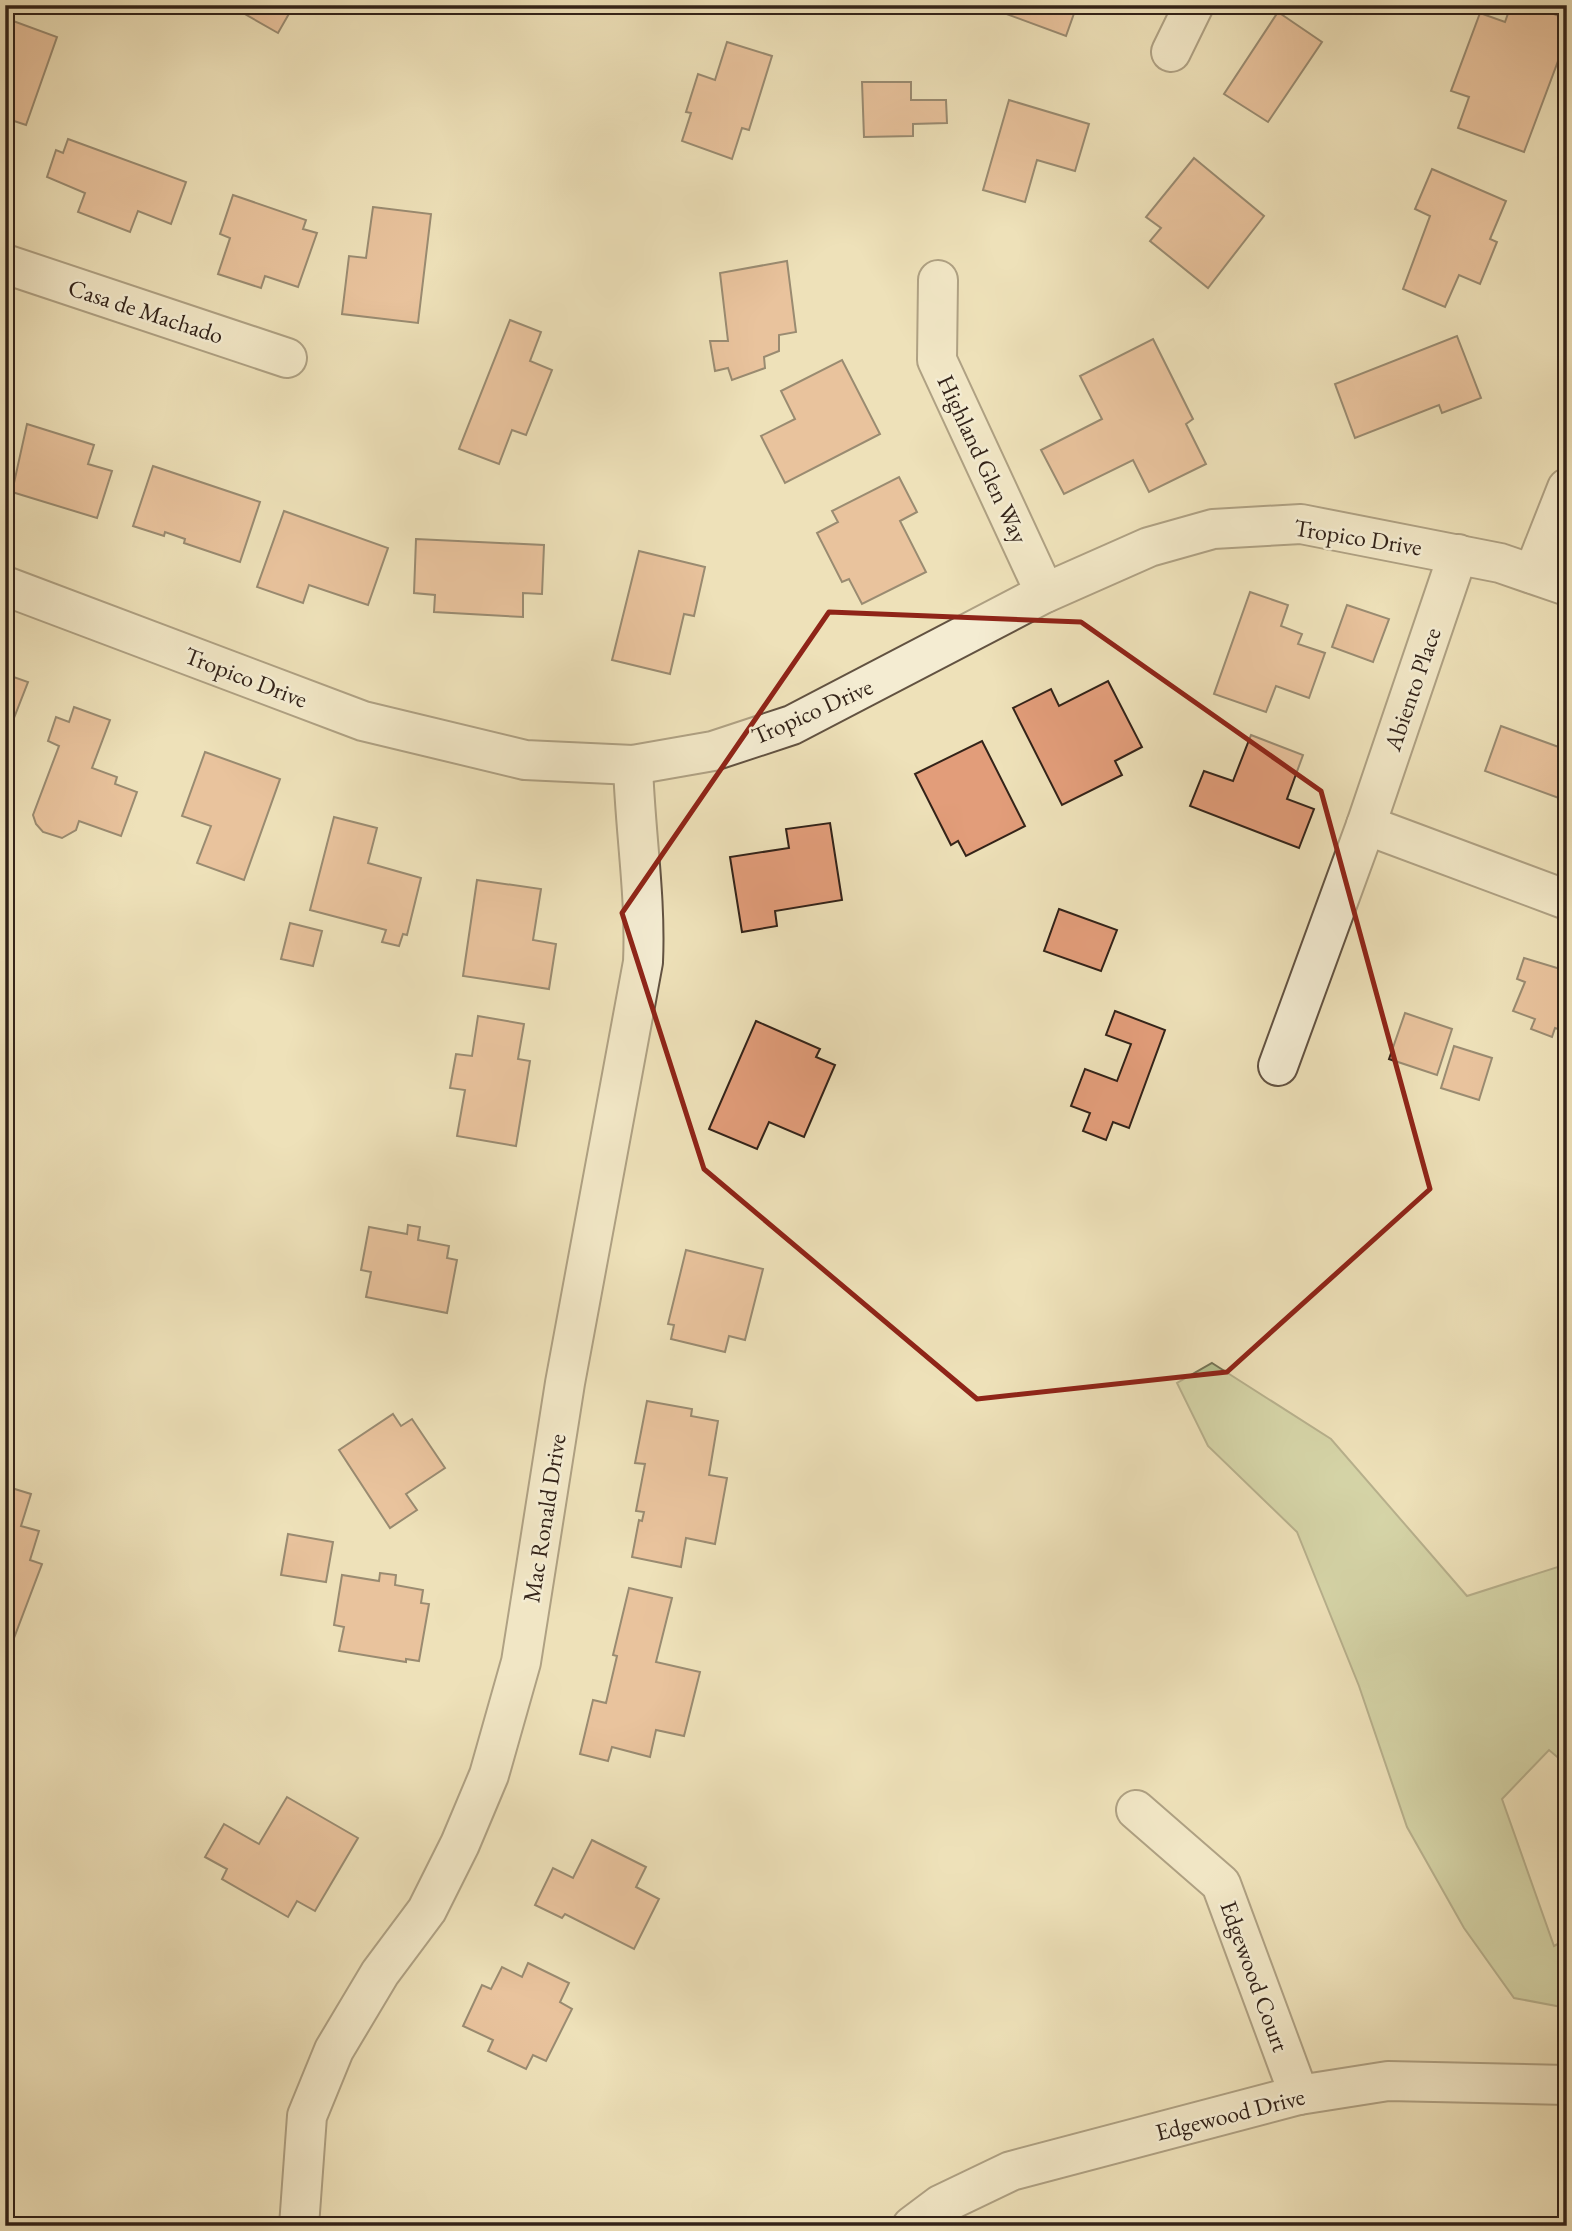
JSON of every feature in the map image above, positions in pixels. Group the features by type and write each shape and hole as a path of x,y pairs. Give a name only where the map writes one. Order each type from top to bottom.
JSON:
{"street":[{"path":"1171,52 1194,5"},
{"name":"Casa de Machado","path":"5,264 286,358"},
{"name":"Highland Glen Way","path":"938,280 937,360 1045,593"},
{"path":"1550,580 1567,488"},
{"name":"Tropico Drive","path":"5,586 363,721 524,760 633,765 713,751 792,725 1045,593 1149,547 1213,528 1301,524 1458,554 1550,580"},
{"name":"Abiento Place","path":"1278,1066 1366,825 1458,554"},
{"name":"Mac Ronald Drive","path":"299,2226 307,2116 334,2050 380,1973 427,1910 460,1844 489,1775 521,1662 565,1383 643,962 646,910 635,817 633,765"},
{"path":"1366,825 1567,900"},
{"name":"Edgewood Court","path":"1136,1810 1221,1884 1299,2095"},
{"name":"Edgewood Drive","path":"912,2226 940,2205 1011,2171 1299,2095 1388,2081 1567,2085"}],"highlighted area":[{"path":"829,612 1081,622 1321,791 1430,1189 1227,1372 977,1399 704,1169 622,913"}],"green space":[{"path":"1212,1363 1331,1439 1467,1596 1567,1564 1567,1765 1549,1750 1502,1799 1554,1946 1567,1939 1567,2008 1514,1998 1464,1928 1407,1827 1359,1686 1297,1532 1208,1446 1177,1383"}],"building":[{"path":"229,5 294,5 278,33"},
{"path":"982,5 1077,5 1066,36"},
{"path":"1511,5 1530,5 1567,19 1567,37 1524,152 1458,128 1469,97 1451,91 1480,13 1505,22"},
{"path":"1278,12 1322,42 1268,122 1224,94"},
{"path":"5,18 57,37 26,125 5,118"},
{"path":"727,42 772,56 749,130 742,128 732,159 682,141 691,113 686,112 698,74 715,80"},
{"path":"862,82 911,82 911,100 946,100 947,123 913,124 913,136 864,137"},
{"path":"1009,100 1089,124 1075,171 1037,160 1025,202 983,190"},
{"path":"68,139 186,182 171,224 138,211 130,232 78,212 85,193 47,177 56,150 63,153"},
{"path":"1194,158 1264,216 1208,288 1150,241 1161,228 1146,217"},
{"path":"1432,169 1506,201 1490,239 1497,242 1480,284 1459,275 1445,307 1403,289 1430,216 1415,209"},
{"path":"233,195 306,220 303,229 317,233 298,287 265,276 261,288 218,274 230,238 220,234"},
{"path":"373,207 431,214 418,323 342,314 349,256 366,258"},
{"path":"787,261 796,332 779,335 779,351 764,357 765,368 732,380 728,368 715,371 710,341 728,341 720,273"},
{"path":"510,320 541,332 530,361 552,370 526,435 512,430 499,464 459,449"},
{"path":"1457,336 1481,398 1442,413 1439,405 1355,438 1335,384"},
{"path":"1153,339 1193,419 1186,424 1206,464 1149,492 1133,460 1064,494 1041,450 1102,419 1080,376"},
{"path":"842,360 880,434 785,483 761,436 795,419 781,391"},
{"path":"27,424 94,445 88,464 112,471 97,518 12,492"},
{"path":"153,466 260,502 240,562 184,543 185,539 165,532 164,536 133,526"},
{"path":"899,477 917,512 900,521 926,572 862,604 849,579 842,582 817,533 838,522 832,511"},
{"path":"284,511 388,548 368,605 309,585 303,603 257,587"},
{"path":"416,539 544,545 542,594 523,593 523,617 434,612 435,595 414,593"},
{"path":"639,551 705,567 694,616 684,614 670,674 612,660"},
{"path":"1250,592 1288,605 1281,626 1302,634 1298,644 1325,653 1309,698 1276,686 1266,712 1214,694"},
{"path":"1347,605 1389,619 1373,662 1332,647"},
{"path":"5,674 28,682 5,741"},
{"path":"1108,681 1142,747 1115,761 1122,775 1062,805 1013,708 1051,689 1059,706"},
{"path":"74,707 110,720 92,768 117,777 115,784 137,792 121,836 79,821 76,830 62,838 43,832 36,824 33,815 59,746 48,741 56,717 69,722"},
{"path":"1501,726 1567,750 1567,801 1485,771"},
{"path":"1251,735 1303,755 1287,799 1314,809 1299,848 1190,806 1204,771 1233,781"},
{"path":"982,741 1025,826 966,856 958,841 951,845 915,774"},
{"path":"205,752 280,779 244,880 197,863 211,826 182,816"},
{"path":"334,817 377,828 368,863 421,878 407,935 403,934 399,946 382,942 386,930 310,910"},
{"path":"830,823 842,900 775,911 777,926 742,932 730,857 789,848 786,829"},
{"path":"477,880 541,889 533,940 556,944 549,989 463,976"},
{"path":"1059,909 1117,930 1101,971 1044,951"},
{"path":"290,923 322,931 313,966 281,959"},
{"path":"1524,958 1567,971 1567,1032 1555,1028 1552,1037 1531,1029 1535,1019 1513,1011 1525,982 1517,979"},
{"path":"1115,1011 1165,1030 1129,1128 1113,1122 1106,1140 1083,1131 1090,1113 1071,1106 1085,1069 1117,1081 1131,1044 1106,1035"},
{"path":"1405,1013 1452,1029 1437,1075 1389,1059"},
{"path":"478,1016 524,1024 518,1059 530,1061 516,1146 457,1136 465,1090 450,1088 456,1054 472,1056"},
{"path":"756,1021 820,1049 816,1057 835,1065 804,1137 769,1122 757,1149 709,1129"},
{"path":"1454,1046 1492,1058 1479,1100 1441,1088"},
{"path":"408,1225 420,1227 418,1240 449,1246 447,1258 457,1260 447,1313 366,1297 371,1272 361,1270 369,1227 407,1234"},
{"path":"686,1250 763,1269 745,1340 729,1336 725,1352 671,1339 674,1325 668,1324"},
{"path":"647,1401 692,1409 691,1416 718,1421 709,1475 727,1478 715,1544 686,1538 681,1567 632,1557 639,1520 642,1521 644,1512 636,1511 645,1464 635,1463"},
{"path":"393,1414 401,1426 412,1419 445,1468 406,1494 417,1510 390,1528 339,1450"},
{"path":"5,1486 31,1494 21,1526 39,1531 30,1560 42,1564 14,1638 5,1635"},
{"path":"288,1534 333,1542 326,1582 281,1575"},
{"path":"380,1573 396,1575 395,1585 423,1590 421,1603 429,1604 419,1661 406,1659 406,1662 339,1651 344,1627 334,1625 342,1575 379,1581"},
{"path":"629,1588 672,1598 656,1662 700,1672 684,1736 656,1730 650,1757 612,1747 608,1761 580,1754 593,1700 606,1703 617,1656 613,1655"},
{"path":"287,1797 358,1838 315,1911 297,1901 288,1917 222,1879 227,1869 205,1857 224,1824 259,1844"},
{"path":"592,1840 646,1867 636,1887 659,1899 634,1949 565,1914 562,1918 535,1905 553,1868 573,1878"},
{"path":"528,1963 569,1983 560,2002 572,2009 546,2061 533,2055 526,2069 488,2051 493,2040 463,2026 482,1985 491,1989 502,1967 522,1977"}]}
